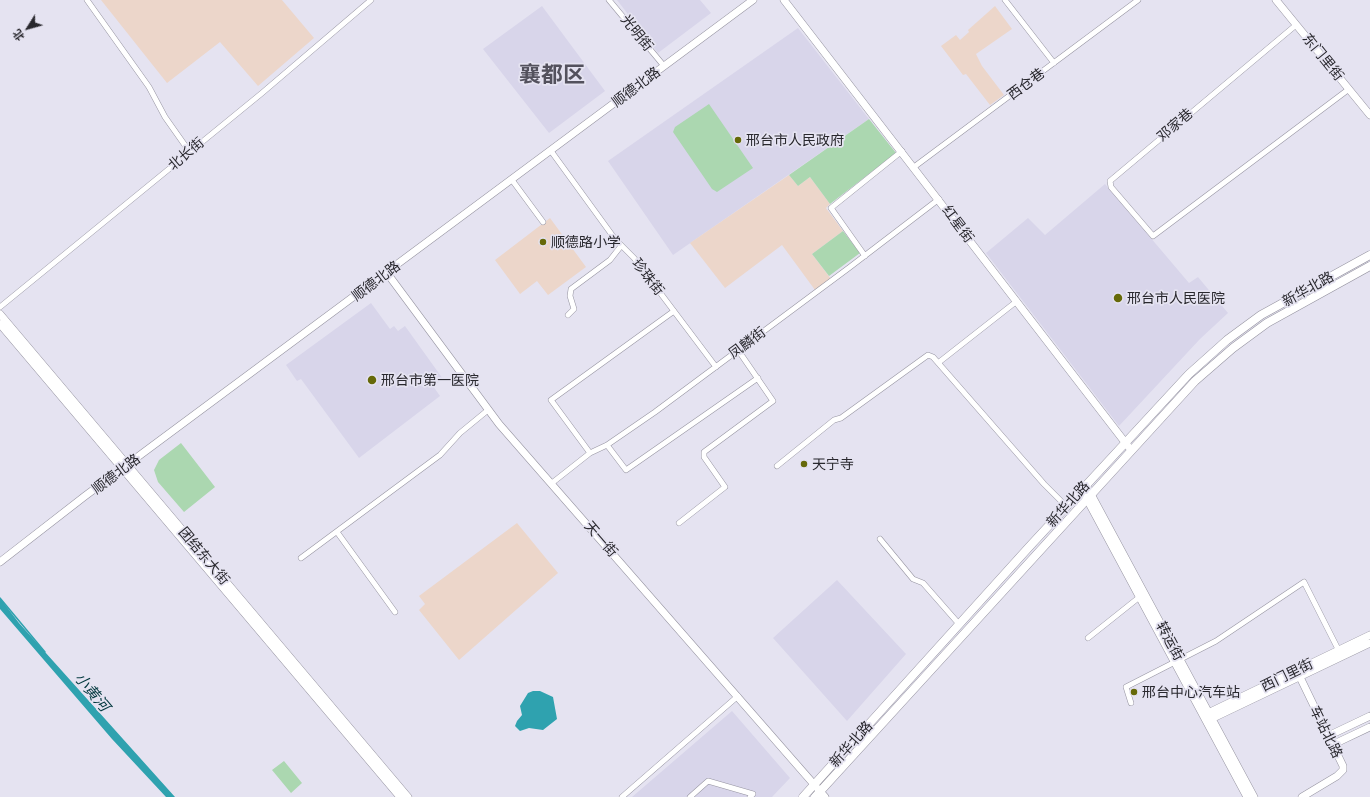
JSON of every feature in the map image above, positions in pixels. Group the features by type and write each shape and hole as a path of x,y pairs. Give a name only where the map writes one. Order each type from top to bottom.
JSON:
{"main road":[{"name":"新华北路","path":"803,797 1066,506 1180,383 1235,334 1274,307 1370,255"},
{"name":"新华北路","path":"820,795 1186,390 1237,345 1279,316 1370,266"}],"street":[{"path":"87,0 149,87 165,117 189,151"},
{"name":"北长街","path":"0,307 189,151 262,93 371,0"},
{"name":"光明街","path":"609,0 664,66"},
{"name":"顺德北路","path":"0,562 125,467 753,0"},
{"name":"红星街","path":"784,0 902,151 1131,450"},
{"path":"1005,0 1054,63"},
{"name":"西仓巷","path":"914,167 1138,0"},
{"name":"东门里街","path":"1276,0 1370,115"},
{"name":"邓家巷","path":"1296,25 1110,181 1111,187 1154,236 1349,89"},
{"name":"珍珠街","path":"551,151 621,246 634,258 716,367"},
{"path":"865,256 831,208 902,151"},
{"path":"512,180 543,222"},
{"name":"凤麟街","path":"552,482 590,453 607,445 716,367 939,199"},
{"path":"568,315 574,309 570,296 571,289 610,260 621,246"},
{"name":"天一街","path":"387,273 488,410 815,784 820,795"},
{"path":"938,363 1017,301"},
{"path":"590,453 551,400 674,311"},
{"name":"团结东大街","path":"0,314 125,467 400,797"},
{"name":"团结东大街","path":"0,324 125,467 408,797"},
{"path":"679,523 725,487 704,457 704,452 772,403 772,398 738,350"},
{"path":"777,466 834,420 841,418 926,355 930,356 938,363 1044,484 1066,506"},
{"path":"607,445 626,470 758,378"},
{"path":"301,558 440,456 463,429 488,410"},
{"name":"转运街","path":"1084,487 1208,717 1254,797"},
{"path":"337,532 394,612"},
{"path":"880,539 913,579 923,583 959,624"},
{"path":"1131,703 1126,687 1178,662 1236,628 1304,582 1339,650"},
{"path":"1088,638 1142,595"},
{"name":"西门里街","path":"1298,674 1339,650 1370,635"},
{"path":"1208,717 1298,674 1370,643"},
{"name":"车站北路","path":"1298,674 1343,770 1337,776 1302,797"},
{"path":"622,797 738,696"},
{"path":"1328,736 1370,716"},
{"name":"转运街","path":"1208,717 1247,797"},
{"path":"1332,745 1370,727"},
{"path":"690,797 708,781 753,794 750,797"}],"shaded area":[{"path":"101,0 282,0 314,38 258,86 220,42 167,83"},
{"path":"617,0 700,0 711,13 658,53"},
{"path":"542,6 605,91 549,133 483,49"},
{"path":"995,6 1012,29 976,54 982,66 1004,95 990,105 966,74 963,75 941,46 956,35 960,40 969,32 968,30"},
{"name":"邢台市人民政府","path":"798,28 869,119 673,255 608,161"},
{"path":"789,175 798,186 810,177 830,204 826,208 843,231 812,254 831,279 815,290 782,245 725,288 690,243"},
{"name":"邢台市人民医院","path":"1105,184 1189,283 1198,277 1228,313 1200,339 1119,426 986,253 1028,218 1045,235"},
{"name":"顺德路小学","path":"550,218 586,267 548,295 537,281 520,294 495,260"},
{"name":"邢台市第一医院","path":"371,303 390,329 394,326 398,331 405,326 443,379 433,386 440,396 359,458 301,379 297,381 286,365"},
{"path":"517,523 558,573 459,660 419,610 425,604 419,596"},
{"path":"837,580 906,654 847,721 773,638"},
{"path":"732,711 790,778 772,797 632,797"}],"green space":[{"path":"709,104 753,168 717,192 712,189 673,132 675,127"},
{"path":"869,119 896,153 830,204 810,177 798,186 789,175"},
{"path":"843,231 860,253 829,276 812,254"},
{"path":"181,443 215,487 184,512 158,482 154,470 159,460"},
{"path":"284,761 302,783 291,793 272,770"}],"water":[{"path":"0,598 19,623 175,797 166,797 112,739 0,609"},
{"path":"540,691 553,697 557,719 543,730 529,728 520,731 515,726 522,715 520,706 528,693"}],"waterway":[{"name":"小黄河","path":"0,598 45,652"}],"place":[{"name":"邢台市人民政府","path":"738,140"},
{"name":"顺德路小学","path":"543,242"},
{"name":"邢台市人民医院","path":"1118,298"},
{"name":"邢台市第一医院","path":"372,380"},
{"name":"天宁寺","path":"804,464"},
{"name":"邢台中心汽车站","path":"1134,692"}],"district":[{"name":"襄都区","path":"552,75"}]}
